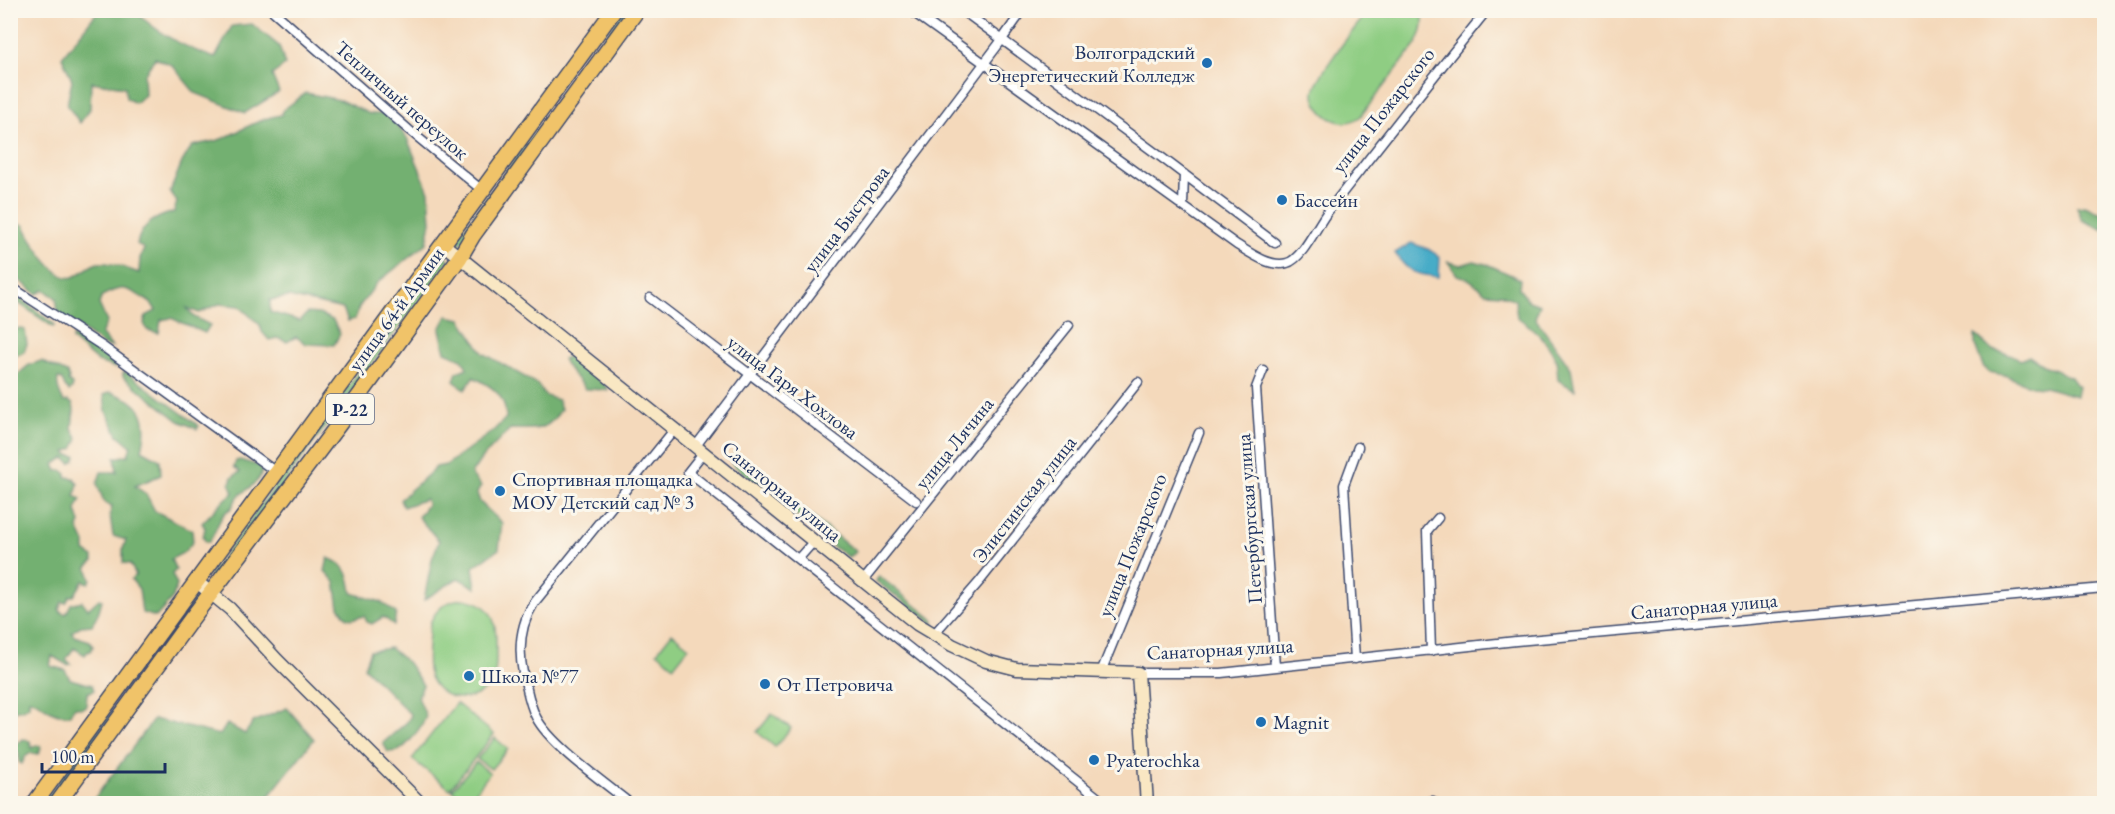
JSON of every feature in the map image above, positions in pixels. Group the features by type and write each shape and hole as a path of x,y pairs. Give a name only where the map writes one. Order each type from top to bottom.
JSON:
{"highway":[{"name":"улица 64-й Армии","path":"34,804 614,10"},
{"name":"улица 64-й Армии","path":"57,804 339,424 637,10"}],"street":[{"name":"Тепличный переулок","path":"272,10 409,130 483,191"},
{"path":"910,10 1183,206"},
{"path":"962,10 1275,243"},
{"name":"улица Быстрова","path":"799,558 688,472 699,450 750,374 1002,41 1023,10"},
{"name":"улица Пожарского","path":"1183,206 1252,255 1276,264 1288,263 1299,256 1322,219 1488,10"},
{"path":"1183,206 1184,174"},
{"name":"Санаторная улица","path":"443,244 917,624 986,661 1017,669 1201,674 2104,588"},
{"path":"10,286 102,346 276,472"},
{"name":"улица Гаря Хохлова","path":"650,298 916,501"},
{"name":"улица Лячина","path":"863,581 1069,325"},
{"name":"Петербургская улица","path":"1263,370 1256,388 1275,667"},
{"name":"Элистинская улица","path":"934,634 986,573 1138,382"},
{"path":"631,804 559,744 537,720 531,705 522,665 521,637 526,617 534,603 674,430"},
{"name":"улица Пожарского","path":"1101,672 1199,433"},
{"path":"1355,659 1344,486 1358,447"},
{"path":"1431,651 1427,531 1438,518"},
{"path":"814,541 799,558 1106,804"},
{"path":"196,581 230,609 277,660 421,804"},
{"path":"1138,673 1147,804"},
{"path":"1403,804 1433,801 1434,804"}],"green space":[{"path":"134,10 172,39 215,58 232,26 252,24 279,46 285,65 272,75 279,92 245,113 195,93 172,65 155,58 144,75 145,95 135,103 126,98 125,87 91,82 90,109 80,123 67,105 72,80 62,57 98,11"},
{"path":"1369,10 1422,11 1422,31 1417,43 1360,117 1349,122 1338,121 1330,118 1321,110 1315,100 1314,92 1329,63"},
{"path":"624,11 631,11 461,243 458,243 458,237"},
{"path":"306,93 340,100 370,114 384,114 407,138 429,192 431,222 427,243 377,283 359,307 355,319 348,321 343,309 289,297 270,300 270,312 300,321 307,313 319,314 333,320 340,334 334,345 306,344 296,337 287,342 277,338 269,340 262,332 260,325 239,306 219,304 199,313 187,308 194,317 210,325 205,333 171,318 161,320 159,333 147,330 144,323 146,316 156,311 154,307 137,294 127,289 119,289 102,296 99,304 107,322 101,334 112,347 105,346 58,312 56,298 44,290 37,294 13,275 10,270 10,221 24,225 44,258 59,273 67,277 73,277 98,263 108,263 139,273 140,258 144,249 137,244 139,237 150,222 174,212 177,202 170,192 182,162 192,146 220,139 258,121 281,115 283,110"},
{"path":"2085,206 2104,214 2104,230 2082,220 2077,207"},
{"path":"444,256 449,259 213,579 209,576"},
{"path":"1474,261 1520,279 1519,289 1529,301 1540,305 1535,318 1571,368 1575,390 1558,380 1556,361 1551,350 1538,334 1517,317 1515,300 1501,294 1486,293 1470,280 1457,275 1448,262 1461,265"},
{"path":"12,296 21,299 55,325 53,327 14,300"},
{"path":"447,316 461,319 483,353 537,384 546,396 558,400 561,409 546,426 534,429 510,429 481,459 471,474 481,486 477,493 480,502 502,523 499,549 473,567 476,588 458,578 424,600 432,559 439,541 418,517 427,505 426,499 403,507 400,500 436,467 446,465 493,431 506,418 504,403 492,388 473,377 465,390 454,381 457,372 467,368 462,359 445,352 440,329"},
{"path":"19,328 25,330 27,344 24,352 18,355 11,354 11,330"},
{"path":"1975,335 1995,351 2013,355 2020,360 2029,356 2071,377 2078,387 2076,396 2045,387 2032,386 1989,372 1983,366 1975,345"},
{"path":"73,336 115,364 116,368 98,362 72,340"},
{"path":"569,356 608,390 585,389 563,359"},
{"path":"41,361 67,373 68,381 72,384 72,389 69,391 58,378 58,388 64,402 68,401 73,404 72,428 78,439 73,449 66,452 68,455 76,456 75,460 70,463 65,458 54,464 57,471 62,470 66,473 66,477 74,478 78,484 75,496 81,499 76,510 80,523 78,528 85,543 85,551 93,557 93,562 87,567 91,579 89,583 83,581 74,596 70,596 66,603 62,602 59,609 66,614 71,604 82,601 88,609 99,599 102,600 92,625 81,626 72,632 74,636 90,641 93,646 91,651 85,655 74,648 66,659 71,664 67,665 52,656 50,666 65,670 70,679 92,685 94,690 87,693 86,706 75,707 69,715 53,712 29,699 29,706 16,710 11,715 11,387 15,377 29,365"},
{"path":"126,372 199,426 197,429 179,421 123,377 123,373"},
{"path":"110,392 132,402 141,412 144,424 142,450 160,460 161,475 135,486 146,494 155,511 192,530 193,542 183,553 171,559 176,570 172,574 177,585 172,599 156,617 142,613 139,589 131,579 136,575 130,564 123,563 123,549 126,540 113,536 110,515 112,506 104,502 97,484 101,472 117,472 115,458 128,455 131,446 118,435 106,411 104,395"},
{"path":"734,454 856,552 848,557 822,539 803,519 731,463"},
{"path":"236,461 260,466 262,471 260,476 237,498 222,517 209,542 206,542 203,537 205,528 202,523 233,493 230,484 232,477 240,472 234,467"},
{"path":"328,558 346,571 352,593 381,602 396,613 394,625 383,617 372,624 367,622 364,616 352,619 346,617 339,607 335,582 325,571"},
{"path":"879,576 934,620 934,624 876,581"},
{"path":"201,592 202,596 49,803 42,804"},
{"path":"463,599 482,605 492,616 496,632 496,663 493,678 484,690 467,698 458,698 440,691 429,674 427,663 430,623 435,613 447,603"},
{"path":"672,633 689,647 674,666 657,652"},
{"path":"390,648 408,663 423,685 418,697 426,716 406,745 398,751 388,752 383,743 407,722 411,715 364,667 370,651"},
{"path":"456,703 494,734 450,789 412,759"},
{"path":"287,708 314,739 265,801 266,803 91,803 154,719 220,735 227,724 245,734 253,722"},
{"path":"772,714 791,728 775,747 757,732"},
{"path":"495,738 508,749 491,769 477,759"},
{"path":"23,739 30,741 32,748 36,745 41,749 38,754 31,753 25,757 22,764 19,762 17,751 11,756 10,742 18,743"},
{"path":"476,762 490,773 468,802 452,790"}],"water":[{"path":"1411,243 1428,249 1440,257 1439,277 1413,272 1404,265 1395,253"}],"place":[{"name":"Волгоградский Энергетический Колледж","path":"1207,63"},
{"name":"Бассейн","path":"1282,200"},
{"name":"Спортивная площадка МОУ Детский сад № 3","path":"500,491"},
{"name":"Школа №77","path":"469,676"},
{"name":"От Петровича","path":"765,684"},
{"name":"Magnit","path":"1261,722"},
{"name":"Pyaterochka","path":"1094,760"}]}
